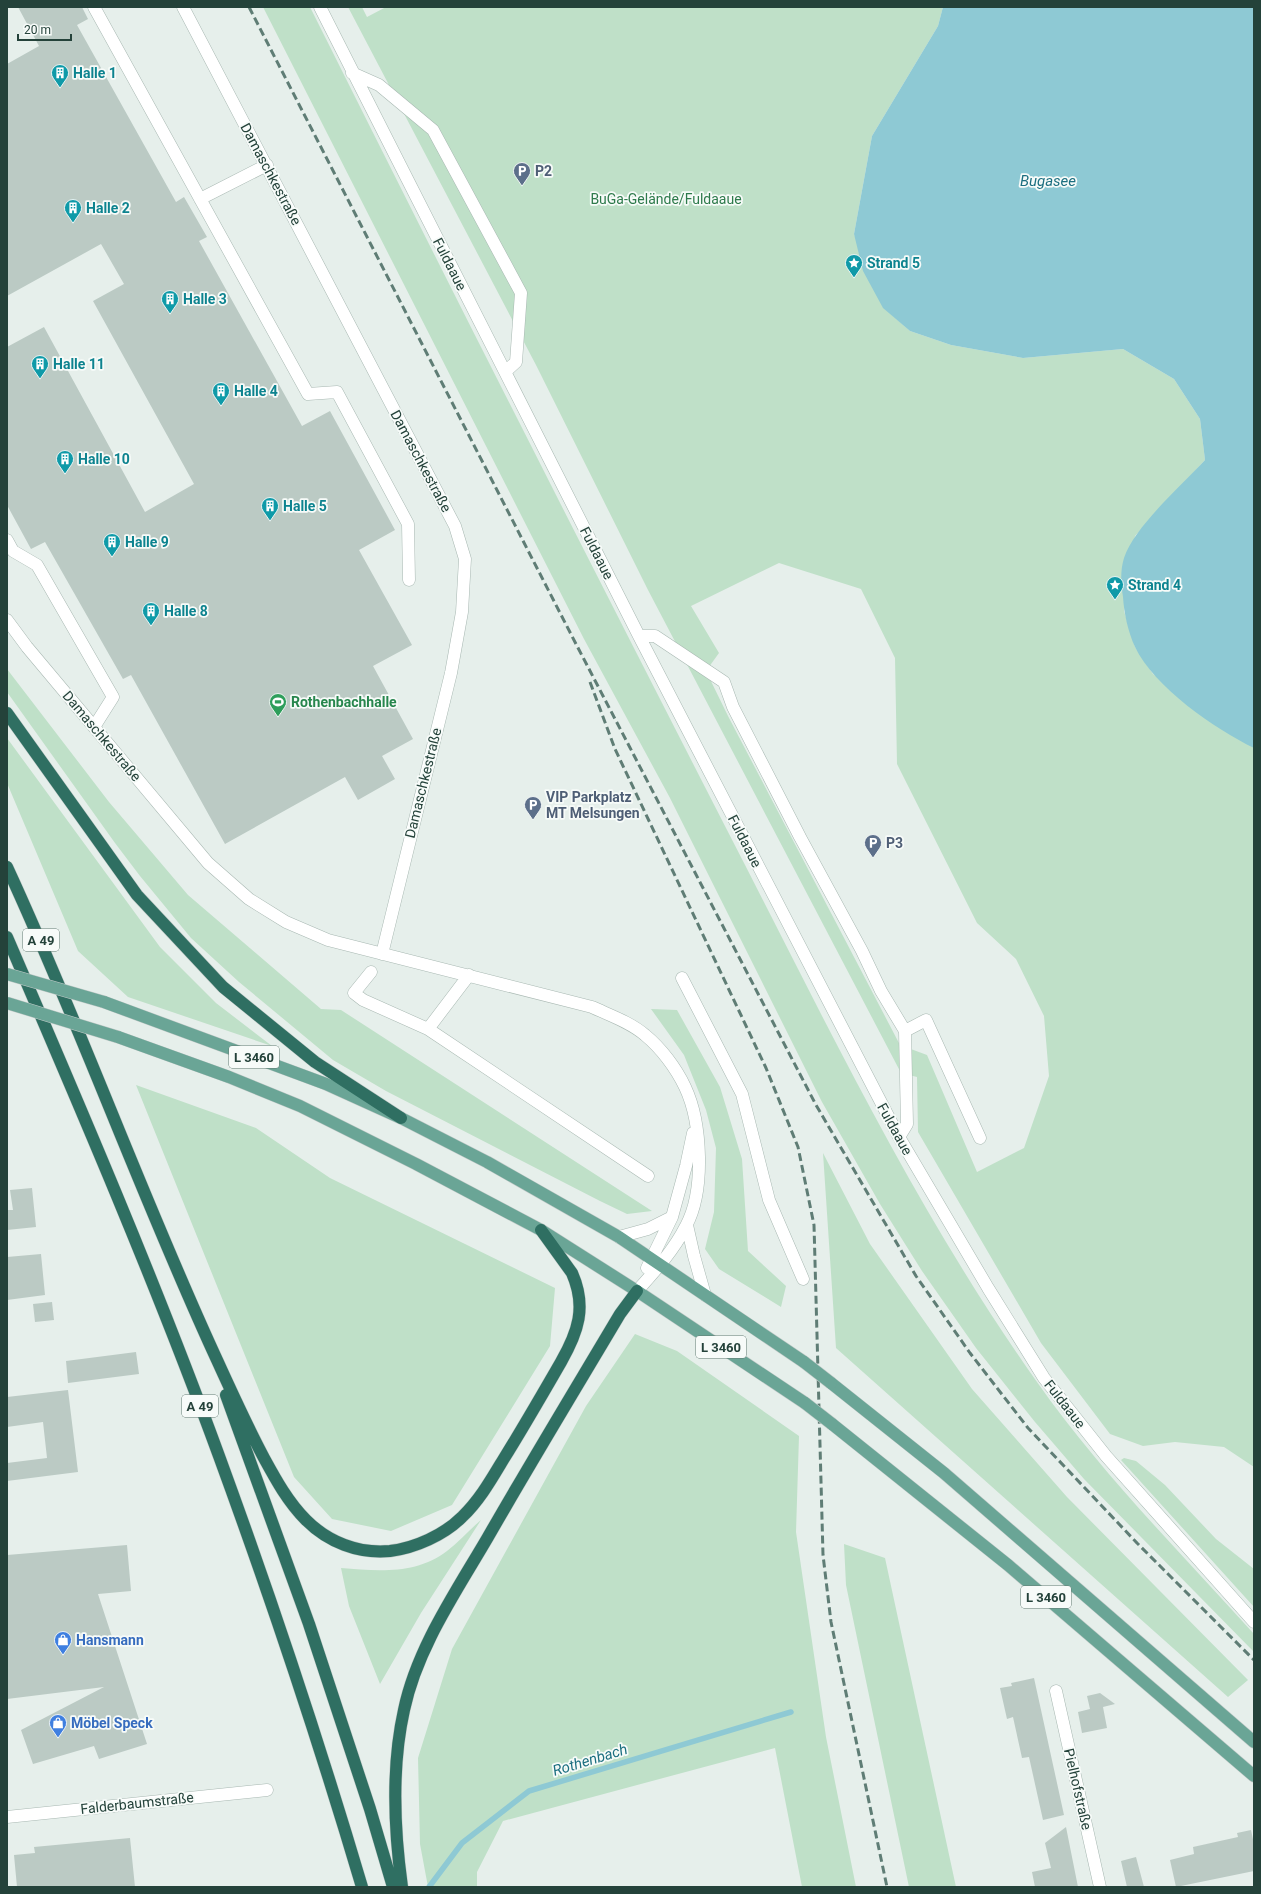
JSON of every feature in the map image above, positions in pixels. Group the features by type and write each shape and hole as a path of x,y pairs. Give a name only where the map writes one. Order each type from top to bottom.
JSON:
{"highway":[{"path":"7,713 137,895 223,987 315,1062 401,1118"},
{"name":"A 49","path":"7,867 45,950 197,1317 309,1624 370,1808 393,1887"},
{"name":"A 49","path":"7,937 71,1085 145,1266 219,1455 281,1633 342,1818 362,1887"},
{"path":"197,1317 248,1426 277,1482 290,1502 307,1521 334,1542 352,1548 390,1551 411,1546 447,1530 462,1517 482,1493 524,1426 573,1342 580,1321 579,1294 572,1273 541,1230"},
{"path":"402,1887 396,1843 398,1748 404,1710 416,1670 440,1620 467,1572 580,1380 636,1291"}],"main road":[{"name":"L 3460","path":"7,974 104,1002 319,1081 401,1118 487,1162 620,1237 804,1362 944,1473 1254,1742"},
{"name":"L 3460","path":"7,1003 118,1037 300,1106 416,1164 541,1230 806,1403 1008,1565 1254,1776"}],"street":[{"path":"94,7 308,394 337,392 408,524 409,580"},
{"name":"Damaschkestraße","path":"183,7 455,526 465,559 462,612 451,673 382,954"},
{"name":"Fuldaaue","path":"320,7 352,73 639,636 899,1138 988,1288 1044,1378 1106,1456 1254,1622"},
{"path":"352,73 379,85 433,130 521,293 516,362 505,372"},
{"path":"200,198 267,165"},
{"path":"7,540 13,551 37,566 113,697 94,727"},
{"name":"Damaschkestraße","path":"7,620 27,647 208,863 249,899 286,922 328,940 592,1007 623,1021 645,1034 663,1053 685,1088 695,1121 700,1167 696,1198 687,1225 656,1262 636,1291"},
{"path":"639,636 655,636 724,682 733,706 800,837 862,951 881,991 905,1031 908,1124 899,1138"},
{"path":"371,972 354,993 363,1000 428,1029 648,1176"},
{"path":"428,1029 469,975"},
{"path":"682,978 742,1094 770,1200 803,1279"},
{"path":"905,1031 926,1020 980,1138"},
{"name":"Damaschkestraße","path":"656,1262 672,1217 686,1166 695,1121"},
{"path":"620,1237 648,1229 672,1217"},
{"path":"687,1225 705,1295"},
{"name":"Pielhofstraße","path":"1056,1691 1100,1887"},
{"name":"Falderbaumstraße","path":"7,1817 266,1790"}],"green space":[{"path":"263,7 310,7 569,521 835,1040 872,1111 950,1249 992,1316 1062,1416 1114,1480 1254,1634 1254,1652 1084,1479 1035,1422 976,1348 922,1271 880,1204 822,1102 670,798 584,639"},
{"name":"BuGa-Gelände/Fuldaaue","path":"348,7 362,7 367,17 386,7 943,7 938,26 872,136 854,234 883,307 910,331 951,345 1023,358 1123,349 1174,379 1200,419 1205,460 1135,536 1124,611 1135,647 1153,674 1254,748 1254,1467 1224,1447 1175,1442 1143,1446 1110,1434 1041,1343 918,1132 917,1077 901,1073 648,590 536,365","holes":["779,563 861,589 895,658 897,764 977,923 1016,959 1044,1016 1049,1076 1024,1148 977,1172 927,1055 900,1045 728,716 706,671 719,653 691,606"]},
{"path":"7,669 109,802 188,895 321,1009 341,1010 652,1211 627,1214 386,1091 333,1060 239,982 191,938 115,843 7,692"},
{"path":"7,738 160,947 216,1003 272,1046 128,997 78,951 7,783"},
{"path":"651,1009 677,1010 720,1087 742,1159 748,1251 786,1286 781,1307 719,1269 705,1249 714,1212 716,1148 706,1110 684,1055"},
{"path":"136,1085 256,1128 330,1178 555,1288 550,1346 452,1505 391,1531 332,1519 294,1477"},
{"path":"823,1153 870,1244 972,1389 1067,1497 1248,1680 1228,1697 836,1348"},
{"path":"635,1334 677,1351 799,1436 796,1532 826,1737 856,1887 802,1887 775,1748 503,1821 477,1872 477,1887 428,1887 420,1844 418,1758 452,1649 586,1406"},
{"path":"1124,1458 1136,1461 1165,1485 1216,1539 1254,1569 1254,1607 1121,1460"},
{"path":"481,1520 421,1613 380,1684 349,1606 341,1568 396,1570 422,1564 435,1559 447,1551"},
{"path":"844,1544 885,1558 956,1887 909,1887 846,1585"}],"water":[{"name":"Bugasee","path":"943,7 1254,7 1254,748 1238,740 1204,718 1171,692 1156,677 1144,662 1135,647 1130,635 1124,609 1121,573 1124,558 1129,546 1148,520 1205,460 1200,419 1174,379 1123,349 1023,358 951,345 910,331 883,308 863,271 854,234 872,136 938,26"}],"building":[{"path":"18,7 82,7 88,19 77,25 176,202 184,197 207,237 199,241 302,426 330,411 395,530 359,550 412,645 373,666 413,739 382,756 395,779 358,800 345,777 225,844 131,675 123,679 45,542 31,549 7,505 7,347 44,327 145,512 194,484 93,301 124,284 101,244 7,296 7,64 39,46"},
{"path":"32,1188 36,1227 7,1230 7,1210 13,1210 10,1190"},
{"path":"41,1254 45,1295 7,1300 7,1257"},
{"path":"52,1302 54,1320 35,1322 33,1304"},
{"path":"136,1352 139,1374 68,1383 66,1361"},
{"path":"68,1390 78,1472 7,1481 7,1463 47,1458 43,1422 7,1427 7,1397"},
{"path":"127,1545 131,1591 98,1594 147,1744 99,1759 94,1746 33,1764 21,1730 104,1687 7,1699 7,1555"},
{"path":"1034,1678 1064,1815 1043,1820 1029,1757 1022,1758 1013,1717 1007,1719 1000,1688 1012,1686 1011,1683"},
{"path":"1100,1693 1115,1704 1103,1707 1107,1728 1082,1733 1078,1712 1090,1709 1087,1696"},
{"path":"1066,1827 1078,1887 1035,1887 1032,1872 1051,1868 1045,1843"},
{"path":"1251,1830 1254,1844 1254,1871 1176,1887 1170,1860 1194,1854 1193,1847 1238,1837 1237,1833"},
{"path":"130,1838 135,1887 17,1887 14,1855 35,1853 34,1847"},
{"path":"1136,1857 1144,1887 1127,1887 1121,1861"}],"waterway":[{"name":"Rothenbach","path":"429,1887 462,1843 529,1791 791,1712"}],"railway":[{"path":"249,7 576,644 816,1105 916,1276 970,1353 1028,1428 1137,1543 1254,1660"},
{"path":"590,682 615,749 766,1068 798,1147 814,1225 823,1555 831,1622 887,1887"}],"place":[{"name":"Halle 1","path":"60,88"},
{"name":"P2","path":"522,186"},
{"name":"Halle 2","path":"73,223"},
{"name":"Strand 5","path":"854,278"},
{"name":"Halle 3","path":"170,314"},
{"name":"Halle 11","path":"40,379"},
{"name":"Halle 4","path":"221,406"},
{"name":"Halle 10","path":"65,474"},
{"name":"Halle 5","path":"270,521"},
{"name":"Halle 9","path":"112,557"},
{"name":"Strand 4","path":"1115,600"},
{"name":"Halle 8","path":"151,626"},
{"name":"Rothenbachhalle","path":"278,717"},
{"name":"VIP Parkplatz MT Melsungen","path":"533,820"},
{"name":"P3","path":"873,858"},
{"name":"Hansmann","path":"63,1655"},
{"name":"Möbel Speck","path":"58,1738"}]}
